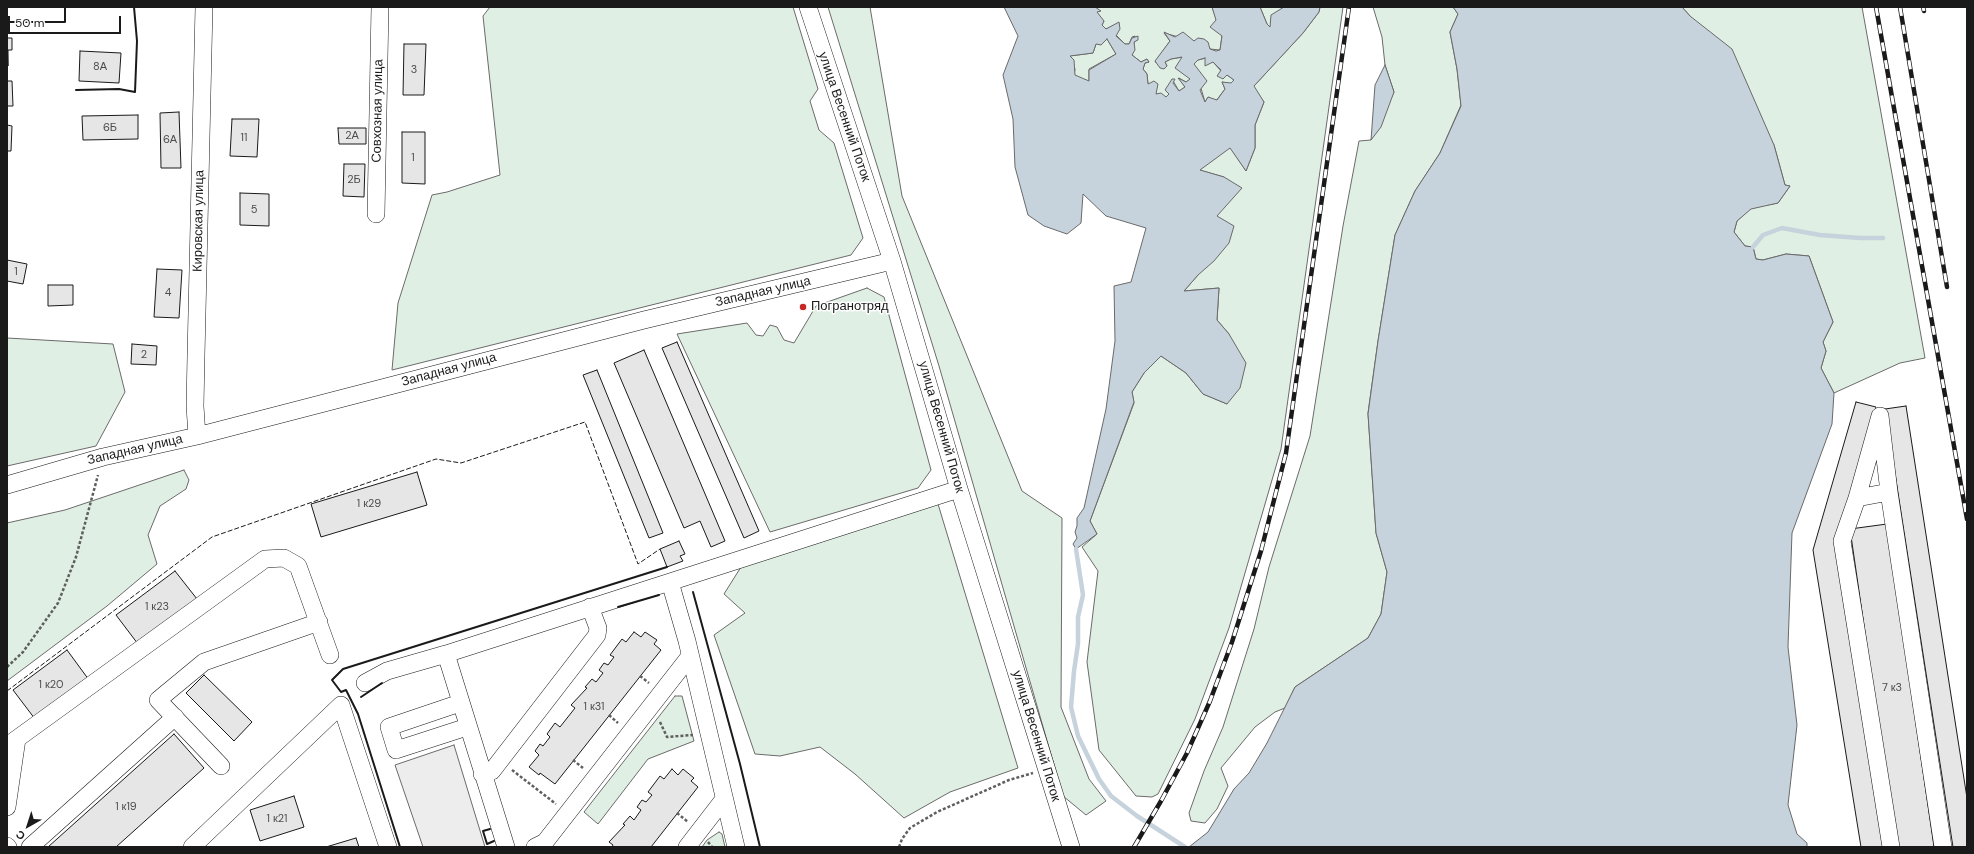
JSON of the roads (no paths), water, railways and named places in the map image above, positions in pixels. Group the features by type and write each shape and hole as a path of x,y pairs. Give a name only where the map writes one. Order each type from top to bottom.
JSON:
{"street":[{"name":"Кировская улица","path":"197,436 195,406 204,7"},
{"name":"Совхозная улица","path":"376,214 380,7"},
{"name":"улица Весенний Поток","path":"808,7 892,261 959,489 1071,847"},
{"name":"Западная улица","path":"7,485 103,457 197,436 636,322 892,261"},
{"path":"1891,847 1842,541 1857,498 1880,416 1889,492 1943,847"},
{"path":"365,682 387,671 446,654 959,489"},
{"path":"1857,498 1889,492"},
{"path":"7,807 12,742 265,559 284,558 298,566 330,655"},
{"path":"670,582 690,656 736,847"},
{"path":"482,774 492,771 598,635 598,628 590,607"},
{"path":"221,766 158,700 204,662 319,622"},
{"path":"446,654 467,727 506,847"},
{"path":"535,847 545,842 690,656"},
{"path":"460,703 389,727 396,750 467,727"},
{"path":"192,847 341,705 388,847"},
{"path":"30,847 175,717"},
{"path":"687,847 724,799"}],"waterway":[{"path":"1753,247 1763,235 1782,228 1820,235 1883,238"},
{"path":"1076,549 1083,595 1078,617 1078,644 1071,707 1078,736 1099,779 1111,796 1137,816 1185,847"}],"railway":[{"path":"1134,847 1187,753 1210,701 1232,642 1261,551 1286,453 1349,7"},
{"path":"1876,7 1967,519"},
{"path":"1900,7 1947,287"},
{"path":"1923,7 1924,11"}],"place":[{"name":"Погранотряд","path":"803,307"}]}
